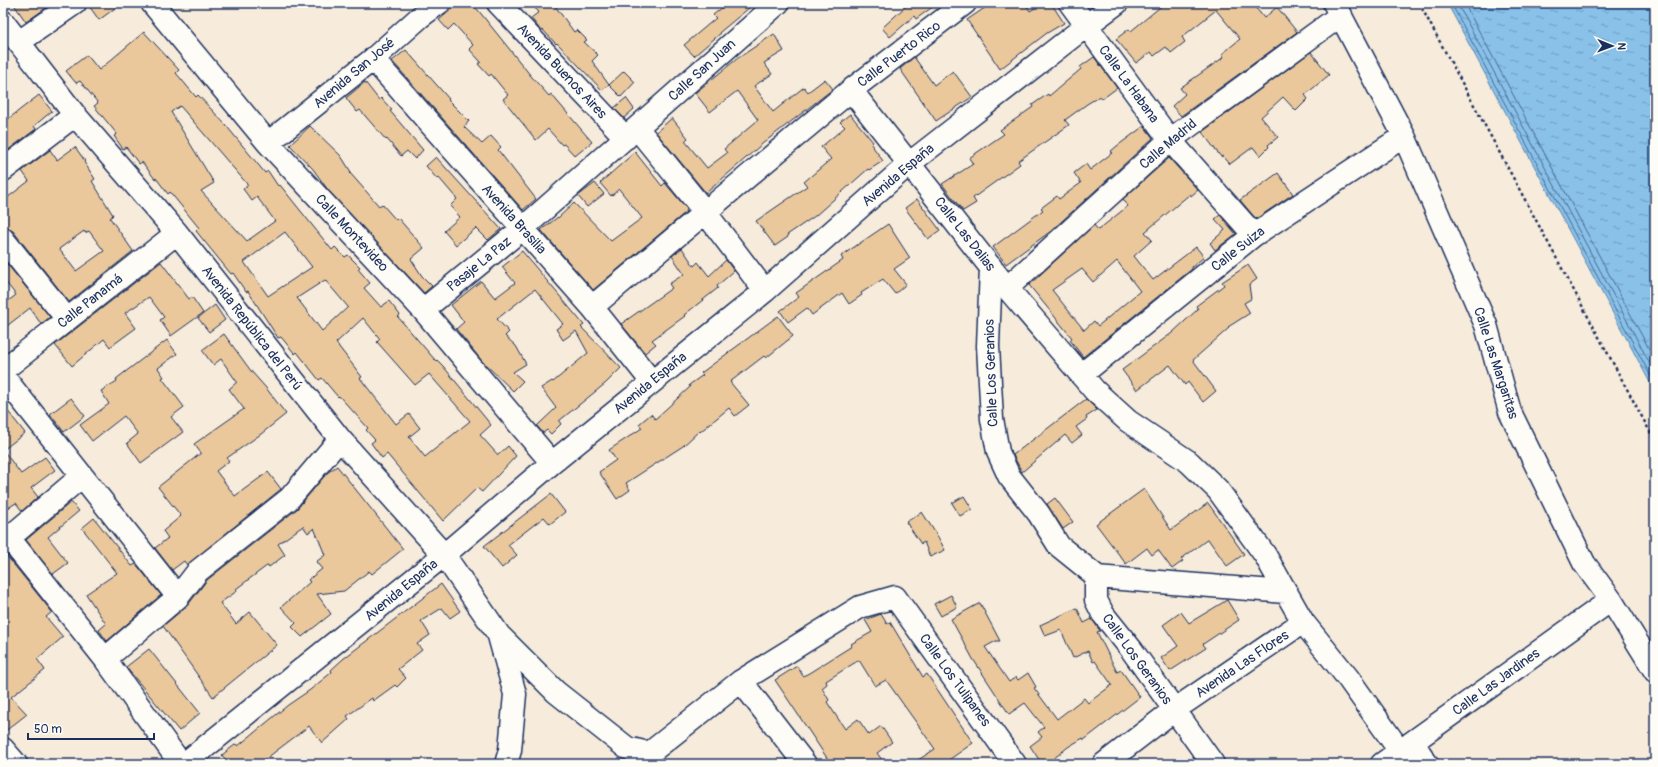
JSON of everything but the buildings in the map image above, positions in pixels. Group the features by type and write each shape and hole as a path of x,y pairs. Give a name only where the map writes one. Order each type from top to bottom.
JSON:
{"street":[{"path":"19,42 75,3"},
{"name":"Calle Montevideo","path":"152,3 268,143 423,310 552,463"},
{"name":"Avenida San José","path":"268,143 373,59 420,17 439,3"},
{"name":"Avenida Buenos Aires","path":"498,3 631,133 705,212 765,291"},
{"name":"Calle San Juan","path":"631,133 778,3"},
{"name":"Calle Puerto Rico","path":"592,307 851,90 965,3"},
{"name":"Calle La Habana","path":"1070,3 1170,140 1254,235"},
{"name":"Avenida España","path":"184,764 444,555 552,463 765,291 910,163 1117,3"},
{"name":"Calle Las Margaritas","path":"1337,9 1404,136 1486,325 1510,412 1584,564 1611,600 1655,671"},
{"name":"Calle Madrid","path":"1007,288 1170,140 1337,9"},
{"name":"Avenida República del Perú","path":"3,22 75,115 177,233 340,439 444,555 499,635"},
{"name":"Avenida Brasilia","path":"373,59 592,307 652,382"},
{"name":"Calle Las Dalias","path":"851,90 1007,288 1081,375 1106,402 1128,421 1173,450 1218,490 1265,555 1303,622 1406,747"},
{"path":"3,170 75,115"},
{"name":"Pasaje La Paz","path":"423,310 522,229 631,133"},
{"name":"Calle Suiza","path":"1081,375 1254,235 1404,136"},
{"name":"Calle Panamá","path":"3,370 177,233"},
{"path":"3,239 68,319"},
{"name":"Calle Los Geranios","path":"991,267 988,346 992,419 998,452 1009,476 1039,514 1059,546 1091,571 1096,577 1096,600 1103,614 1131,649 1213,764"},
{"path":"3,376 178,597"},
{"path":"105,659 178,597 198,572 289,499 340,439"},
{"path":"82,476 6,540 105,659 181,764"},
{"path":"1096,577 1286,592"},
{"name":"Calle Los Tulipanes","path":"741,681 860,607 895,597 1015,764"},
{"name":"Calle Las Jardines","path":"1382,764 1611,600"},
{"name":"Avenida Las Flores","path":"1104,764 1174,710 1303,622"},
{"path":"499,635 556,692 642,759 741,681 805,764"},
{"path":"499,635 515,694 510,750 506,764"},
{"path":"1406,747 1427,764"},
{"path":"3,748 16,764"}],"path":[{"path":"1420,3 1655,441"}],"water":[{"path":"1447,3 1655,3 1655,392"}]}
